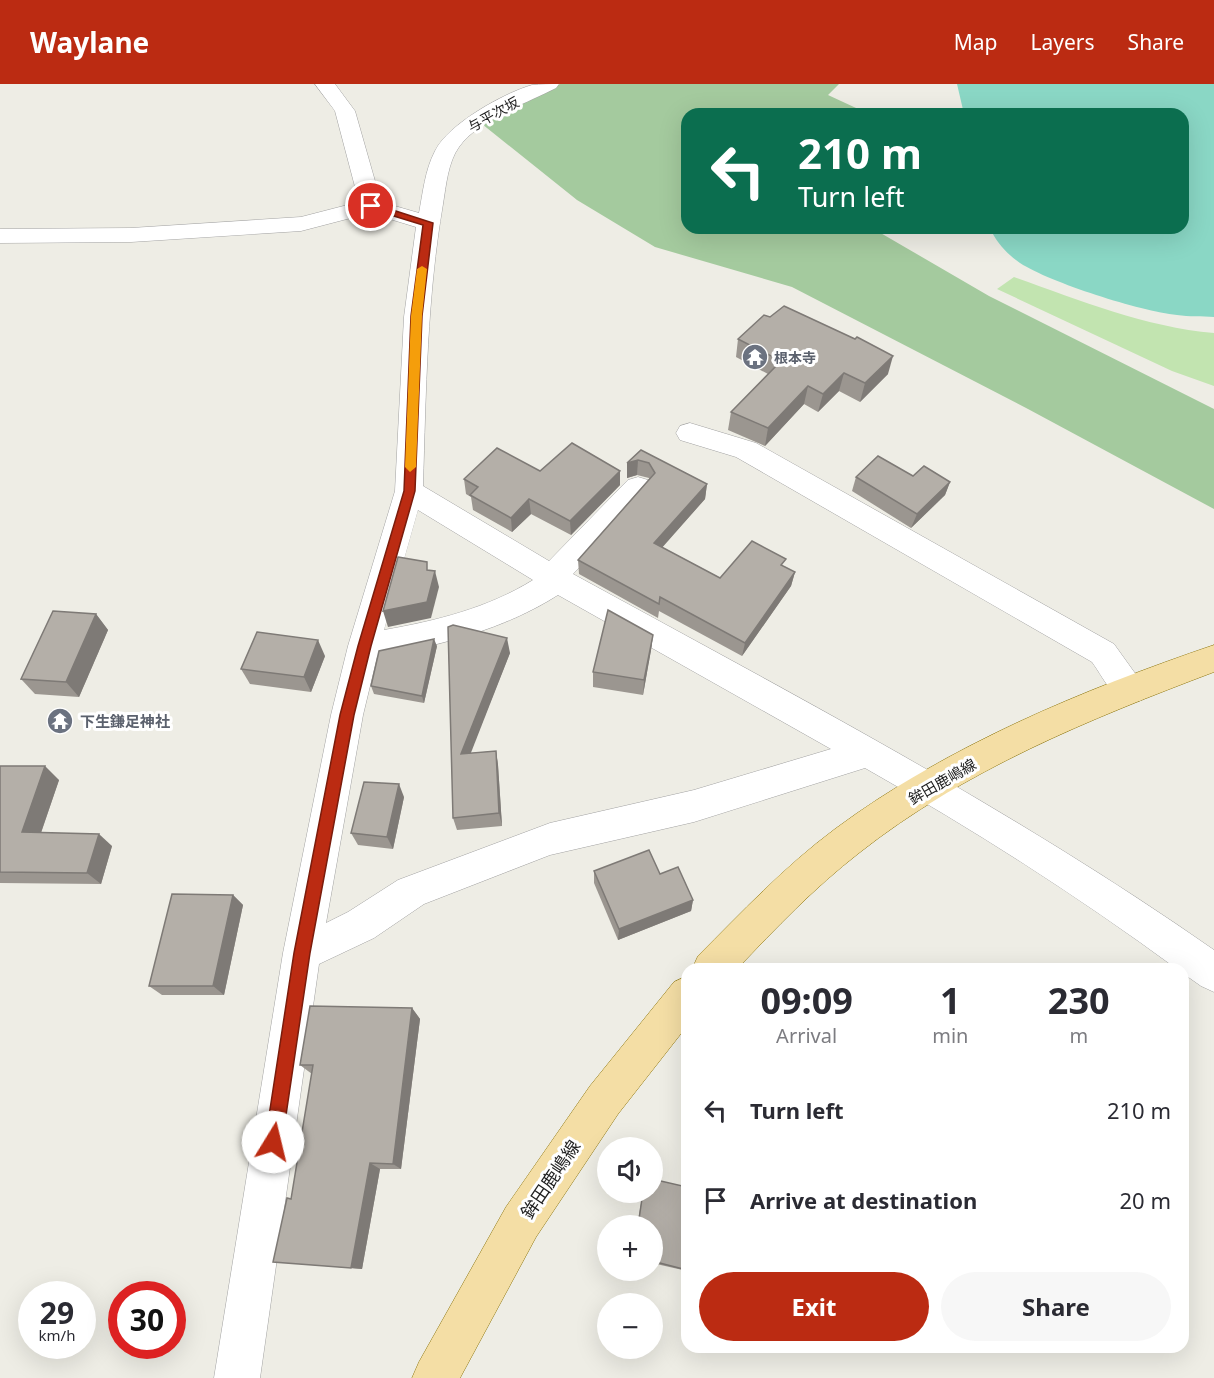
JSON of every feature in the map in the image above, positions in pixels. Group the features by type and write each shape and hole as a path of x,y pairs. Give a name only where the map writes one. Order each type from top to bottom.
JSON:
{"main road":[{"name":"鉾田鹿嶋線","path":"717,963 801,879 865,829 928,786 1022,736 1214,658"},
{"name":"鉾田鹿嶋線","path":"435,1378 521,1222 604,1100 681,1003"}],"street":[{"path":"325,84 345,111 371,206"},
{"name":"与平次坂","path":"237,1378 302,953 347,715 364,646 410,491 416,316 428,223 442,162 449,144 466,127 549,84"},
{"path":"0,236 131,235 301,224 371,206 428,223"},
{"path":"690,434 746,450 1103,653 1131,690"},
{"path":"364,646 422,636 478,622 531,598 554,578 638,486"},
{"path":"410,491 554,578 928,786 1134,915 1214,973"},
{"path":"302,953 361,925 411,892 550,839 694,806 867,753"}],"green space":[{"path":"560,84 839,84 828,95 856,108 681,108 681,234 882,234 989,296 1214,409 1214,509 1028,409 792,287 655,247 577,200 482,124 526,99"},
{"path":"1014,277 1138,319 1214,333 1214,386 1172,371 997,289"}],"shaded area":[{"path":"957,84 1214,84 1214,317 1182,316 1141,308 1052,279 1020,263 1006,252 993,234 1189,234 1189,108 963,108"}],"building":[{"path":"784,306 855,339 857,337 893,356 865,383 844,373 823,394 808,386 768,428 731,412 781,361 738,339 764,315 770,317"},
{"path":"572,443 620,471 570,521 529,499 511,518 470,495 478,487 464,479 497,448 540,471"},
{"path":"641,450 707,484 654,543 720,578 752,541 786,559 781,565 795,572 745,643 660,597 659,604 578,560 655,473 649,463 638,460 627,463"},
{"path":"878,456 913,476 924,466 950,482 917,514 856,477"},
{"path":"398,557 427,562 427,570 435,571 427,602 383,611"},
{"path":"608,610 653,635 644,680 593,672"},
{"path":"53,611 96,614 66,682 21,679"},
{"path":"453,625 507,638 461,754 496,751 499,813 453,818 448,627"},
{"path":"257,632 318,640 304,677 241,669"},
{"path":"434,639 422,696 371,686 379,651"},
{"path":"0,766 45,766 22,832 99,834 87,873 0,872"},
{"path":"364,782 399,784 387,837 351,833"},
{"path":"649,850 660,874 678,867 693,900 619,929 594,871"},
{"path":"172,894 233,895 213,986 149,986"},
{"path":"310,1006 412,1008 393,1164 370,1163 351,1268 273,1262 287,1198 291,1199 313,1065 300,1065"},
{"path":"663,1182 681,1186 681,1268 663,1264 663,1215 640,1215 641,1203 663,1203"}],"slow traffic":[{"path":"410,467 416,316 422,269"}],"place":[{"name":"根本寺","path":"755,357"},
{"name":"下生鎌足神社","path":"60,721"}],"route":[{"path":"273,1142 302,953 347,715 364,646 410,491 416,316 428,223 371,206"}]}
